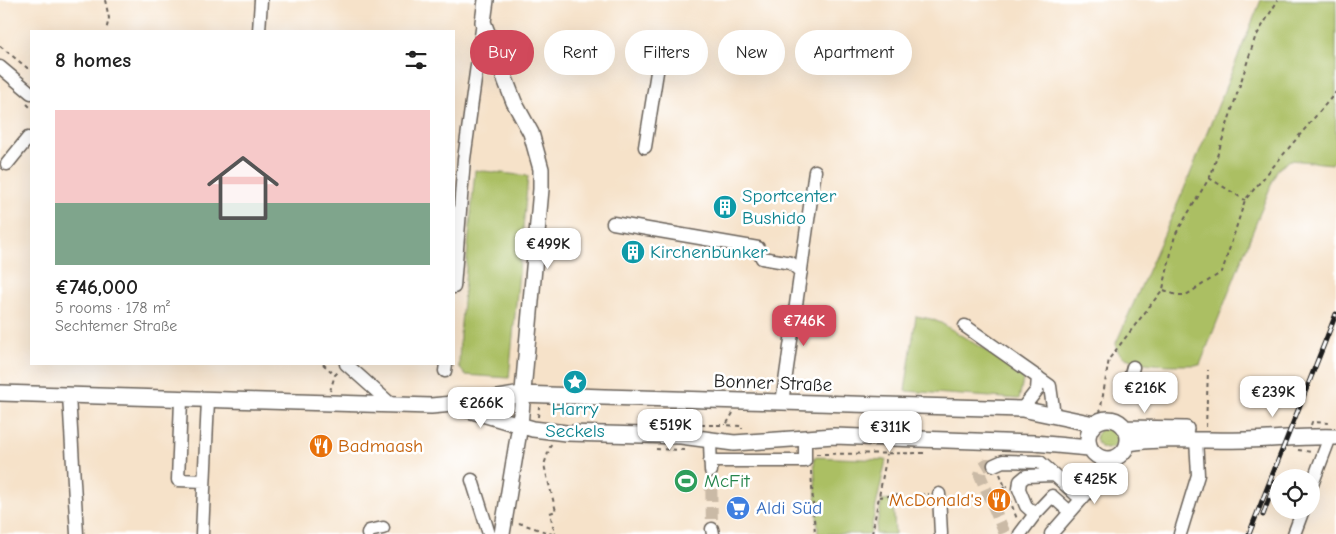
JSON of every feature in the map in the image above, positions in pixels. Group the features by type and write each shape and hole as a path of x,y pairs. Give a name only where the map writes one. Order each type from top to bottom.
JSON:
{"main road":[{"path":"485,0 483,22 514,102 531,133 541,169 541,189 520,418 502,534"},
{"name":"Bonner Straße","path":"0,393 392,405 450,404 521,394 729,402 1022,409 1096,422"},
{"name":"Bonner Straße","path":"450,404 520,418 566,433 681,436 710,442 734,443 805,438 1013,442 1089,448"},
{"path":"1125,428 1128,443 1121,455 1106,460 1099,458 1089,448 1088,433 1096,422 1112,419 1125,428 1201,434"},
{"path":"1128,443 1250,430 1292,436 1333,432"}],"street":[{"path":"259,30 260,0"},
{"path":"455,274 464,159 483,22"},
{"path":"0,67 30,92"},
{"path":"645,147 657,75"},
{"path":"8,164 28,138"},
{"path":"782,403 814,171"},
{"path":"614,222 758,248 762,258 791,263 801,272"},
{"path":"965,326 1050,386 1054,416"},
{"path":"347,365 392,405"},
{"path":"1126,392 1133,367"},
{"path":"1022,409 1037,390 1038,377"},
{"path":"69,395 76,534"},
{"path":"181,400 178,480 204,481"},
{"path":"202,534 208,400"},
{"path":"1318,469 1333,432"},
{"path":"1180,534 1198,474 1201,434"},
{"path":"710,442 711,466 805,461 805,438"},
{"path":"994,464 1003,460 1040,462 1081,499"},
{"path":"1051,534 1100,477 1106,460"},
{"path":"1036,514 1026,506 1019,489 1020,481 1026,476 1053,475"},
{"path":"472,480 489,534"},
{"path":"939,494 941,534"},
{"path":"1021,533 1052,496 1070,512"},
{"path":"1294,534 1300,519"},
{"path":"368,534 369,531 383,528"}],"path":[{"path":"105,0 109,18 106,30"},
{"path":"1096,422 1109,359 1163,289 1175,235 1209,178 1255,38 1278,0"},
{"path":"0,46 30,70"},
{"path":"1163,289 1176,295 1186,295 1222,272 1245,200 1336,92"},
{"path":"1209,178 1245,200"},
{"path":"324,365 335,375 330,387 329,404"},
{"path":"1201,434 1208,370"},
{"path":"726,425 735,408 728,407 729,402"},
{"path":"1312,422 1333,432"},
{"path":"697,425 742,426 742,437 734,438 734,443"},
{"path":"519,523 554,534 550,513 556,511 550,482 544,465 551,444"},
{"path":"1298,451 1314,452"},
{"path":"872,534 887,454"},
{"path":"811,467 815,534"},
{"path":"1004,481 1004,488 1021,533"},
{"path":"879,497 899,495"}],"green space":[{"path":"1261,0 1336,0 1336,156 1332,164 1290,160 1277,170 1200,365 1150,364 1125,358 1118,352 1116,343 1184,189"},
{"path":"475,170 528,176 509,378 465,375 459,367 460,334"},
{"path":"916,316 941,323 1021,372 1023,380 1019,399 905,391"},
{"path":"1103,427 1111,427 1118,434 1118,442 1111,449 1103,449 1096,442 1096,434"},
{"path":"814,457 886,460 870,534 818,534"},
{"path":"893,499 895,534 875,534 882,500"}],"tunnel":[{"path":"994,465 987,464 982,467 980,475 1005,534"},
{"path":"711,471 712,529"}],"railway":[{"path":"1249,534 1336,314"},
{"path":"1263,515 1270,496"}],"place":[{"name":"Sportcenter Bushido","path":"725,207"},
{"name":"Kirchenbunker","path":"633,252"},
{"name":"Harry Seckels","path":"575,382"},
{"name":"Badmaash","path":"321,446"},
{"name":"McFit","path":"686,481"},
{"name":"McDonald's","path":"999,500"},
{"name":"Aldi Süd","path":"738,508"}]}
